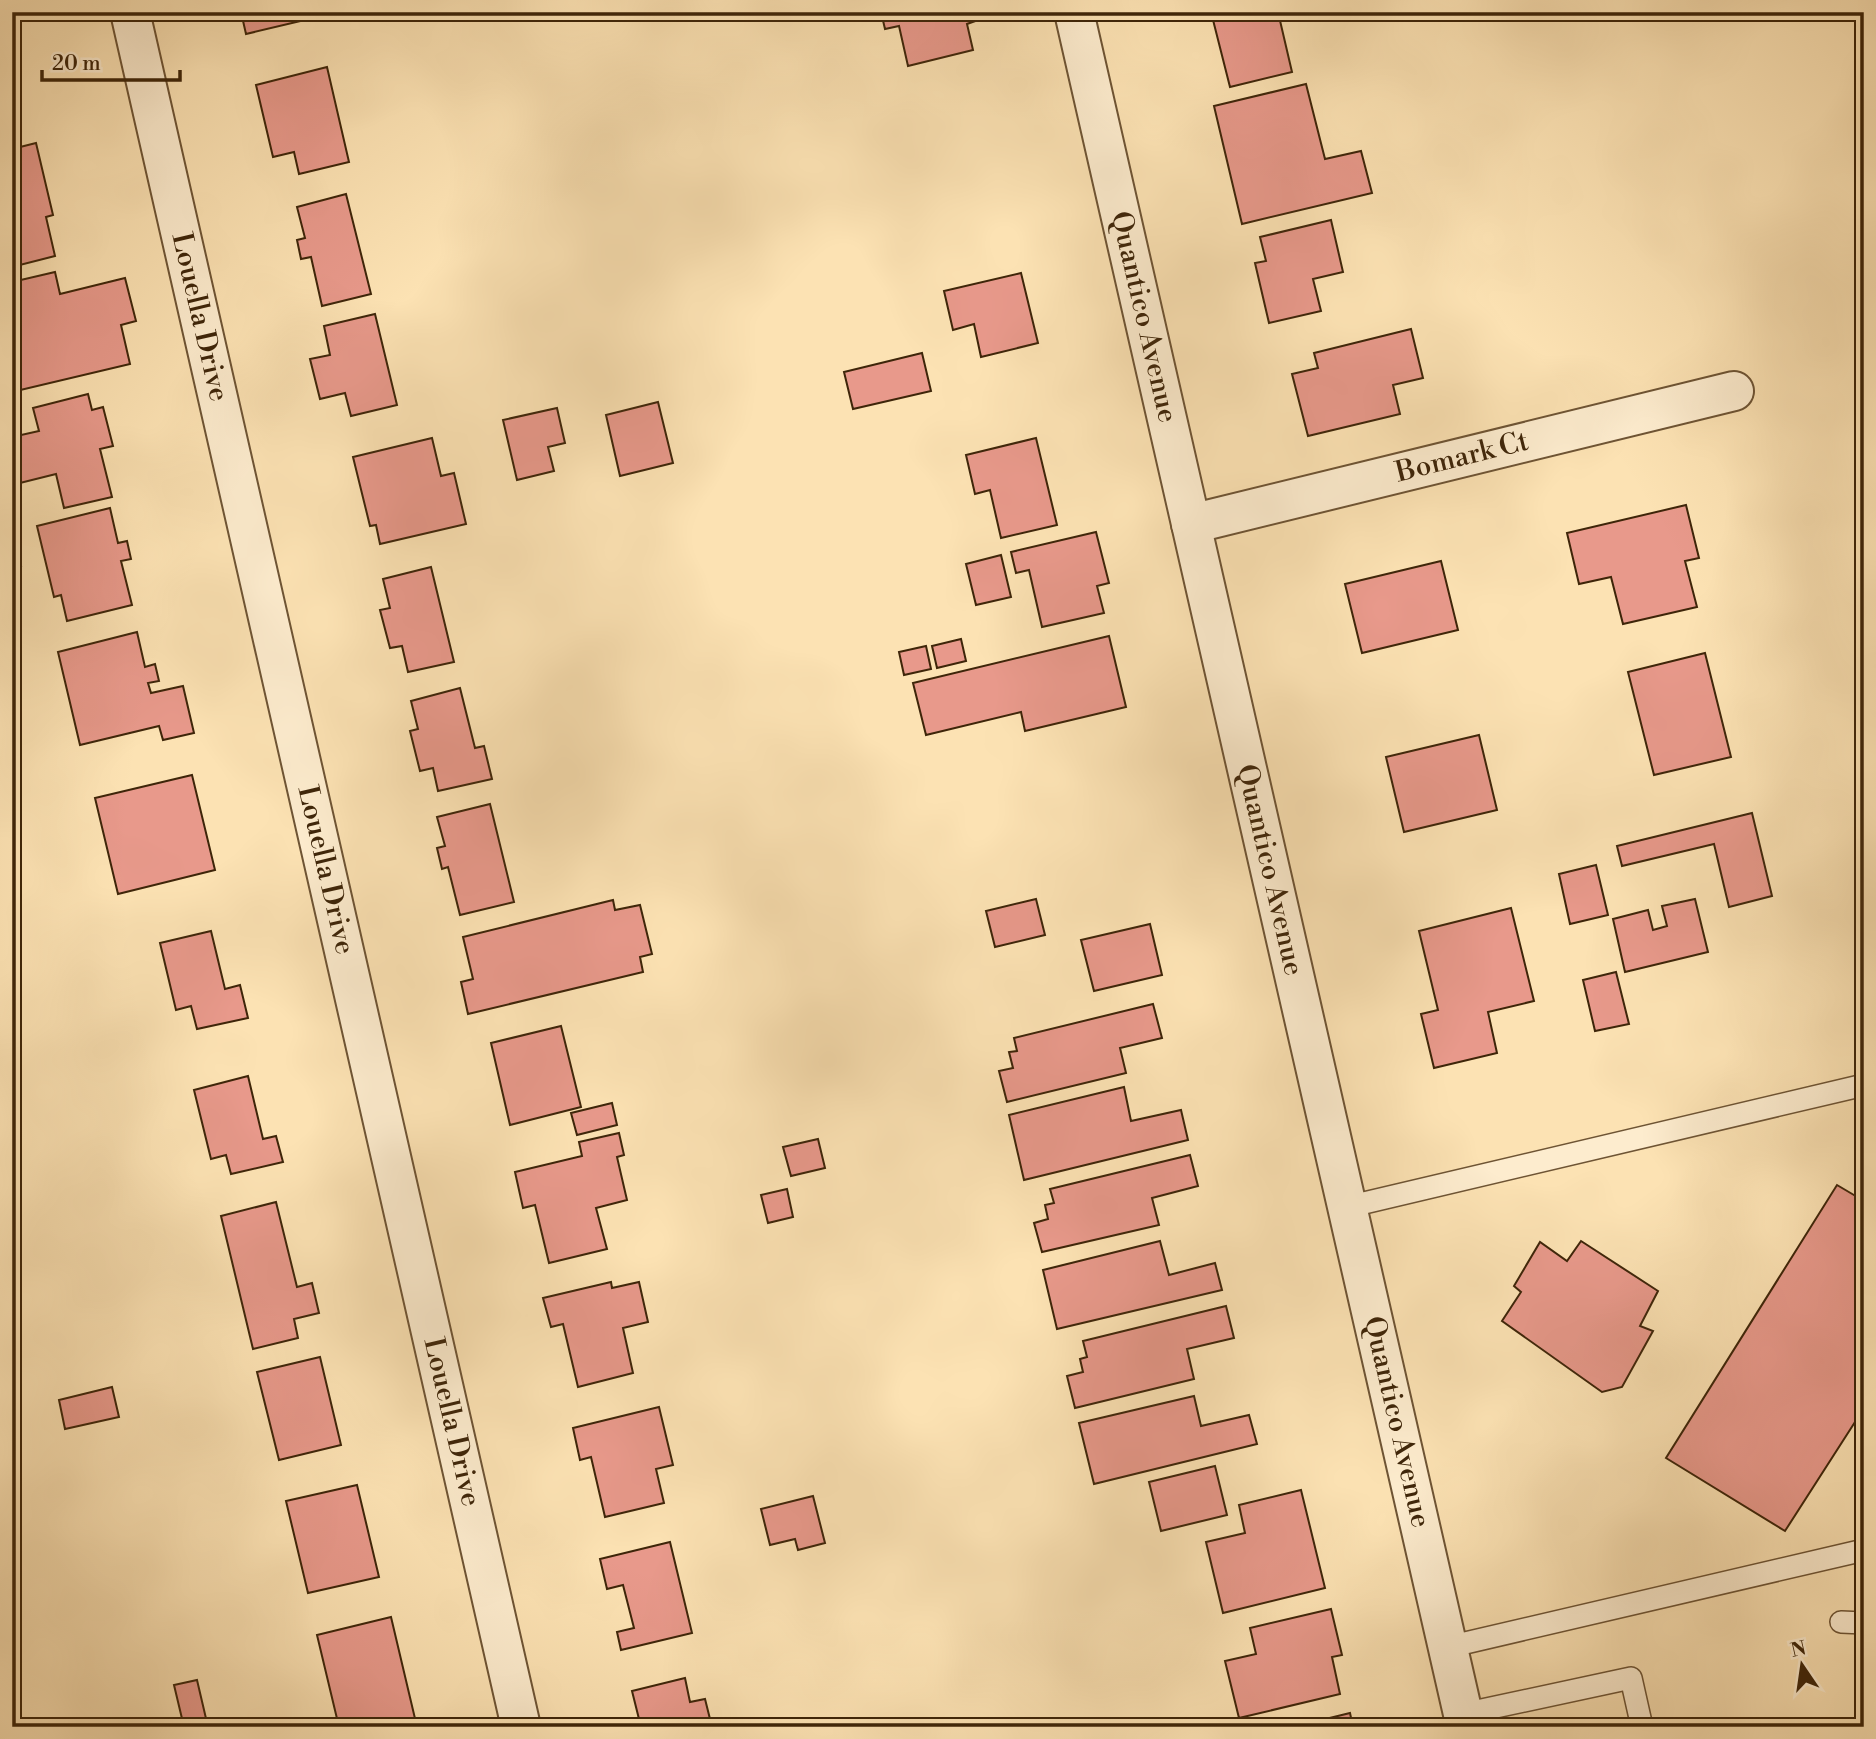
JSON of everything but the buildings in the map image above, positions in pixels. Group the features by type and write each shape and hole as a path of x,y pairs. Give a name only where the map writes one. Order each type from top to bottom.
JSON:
{"street":[{"name":"Louella Drive","path":"130,12 521,1727"},
{"name":"Quantico Avenue","path":"1074,12 1465,1721"},
{"name":"Bomark Ct","path":"1191,524 1734,391"}],"lane":[{"path":"1347,1207 1864,1085"},
{"path":"1448,1647 1864,1550"},
{"path":"1841,1622 1864,1623"},
{"path":"1465,1721 1630,1678 1642,1727"}]}
